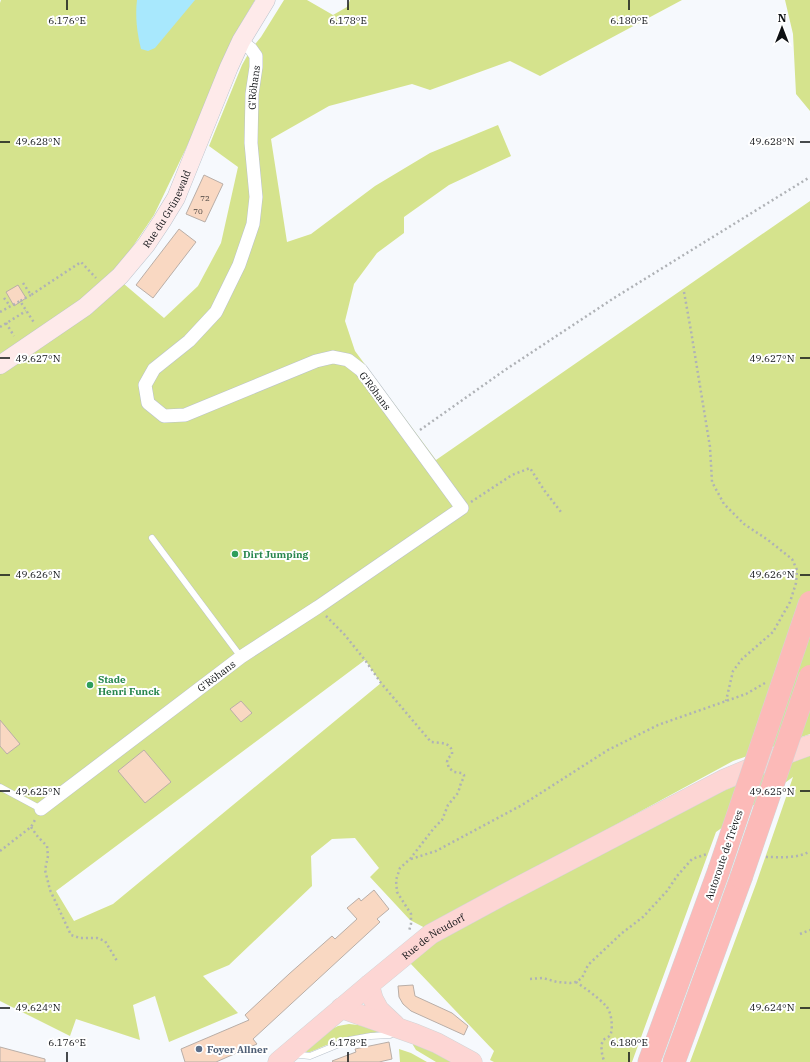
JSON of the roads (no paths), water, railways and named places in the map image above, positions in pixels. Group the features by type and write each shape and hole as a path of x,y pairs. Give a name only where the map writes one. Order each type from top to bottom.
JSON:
{"highway":[{"name":"Autoroute de Trèves","path":"649,1062 719,870 810,602"},
{"path":"674,1062 741,878 810,676"}],"main road":[{"name":"Rue du Grünewald","path":"0,365 86,307 120,276 146,245 176,198 229,67 241,41 266,0"},
{"name":"Rue de Neudorf","path":"278,1062 368,985 431,934 723,780 810,744"},
{"path":"368,985 379,1010 398,1028"},
{"path":"341,1008 437,1043 472,1062"}],"street":[{"name":"G'Röhans","path":"41,809 241,657 318,607 462,508 361,370 348,360 333,358 316,361 185,415 164,416 148,403 145,385 154,368 189,341 216,312 239,266 252,224 256,197 251,136 252,94 256,56 251,49 241,41"}],"lane":[{"path":"152,538 241,657"},
{"path":"0,787 41,809"},
{"path":"294,1048 300,1055 310,1056 349,1040 371,1036 390,1035 396,1032 398,1028"}],"water":[{"path":"137,0 195,0 155,48 148,51 141,49 137,31"}],"place":[{"name":"Dirt Jumping","path":"235,554"},
{"name":"Stade Henri Funck","path":"90,685"},
{"name":"Foyer Allner","path":"199,1049"}]}
